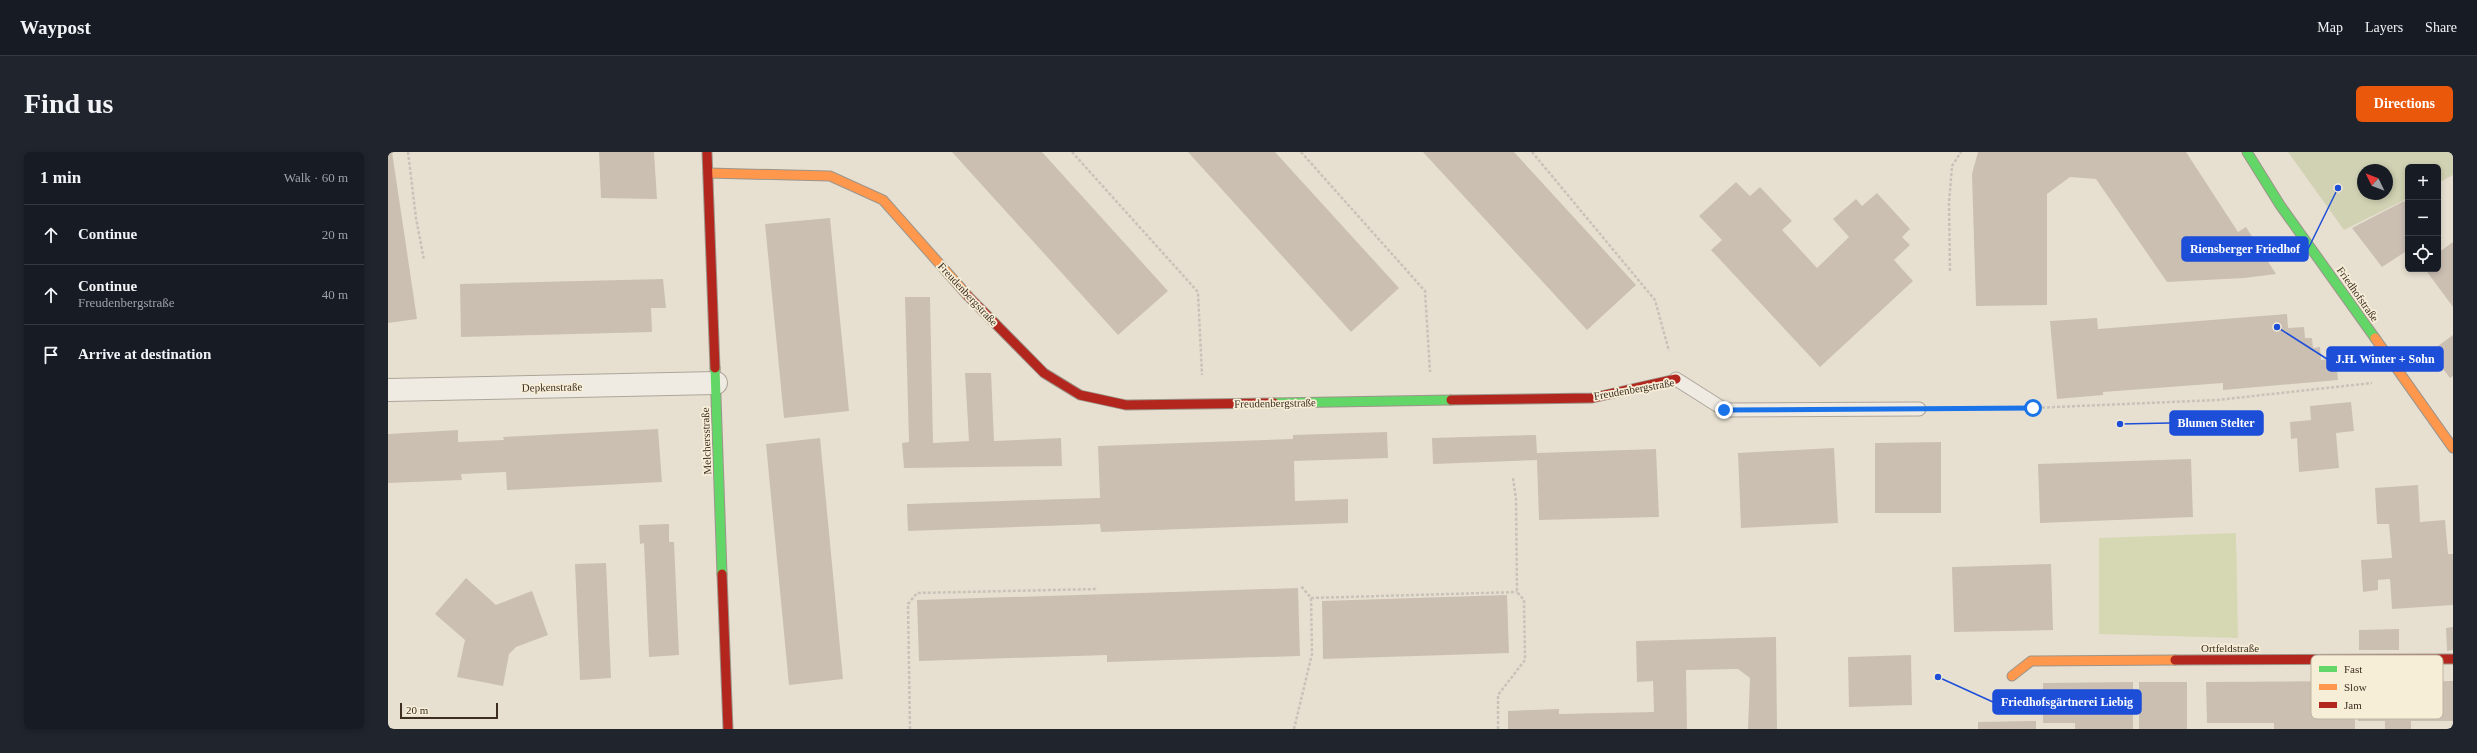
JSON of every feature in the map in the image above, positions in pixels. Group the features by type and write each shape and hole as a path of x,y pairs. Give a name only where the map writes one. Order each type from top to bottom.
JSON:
{"street":[{"name":"Melchersstraße","path":"707,152 728,729"},
{"name":"Friedhofstraße","path":"2247,152 2280,205 2453,448"},
{"name":"Freudenbergstraße","path":"708,173 830,176 883,200 982,311 1044,373 1080,395 1126,405 1592,398 1676,379"},
{"name":"Depkenstraße","path":"388,390 716,383"},
{"name":"Ortfeldstraße","path":"2443,658 2453,658"},
{"name":"Ortfeldstraße","path":"2012,676 2031,661 2311,659"}],"lane":[{"name":"Freudenbergstraße","path":"1676,379 1724,410 1919,409"}],"path":[{"path":"408,152 416,218 424,260"},
{"path":"1072,152 1198,292 1204,404"},
{"path":"1301,152 1425,291 1432,400"},
{"path":"1532,152 1655,300 1676,379"},
{"path":"1950,271 1949,203 1952,166 1961,152"},
{"path":"1919,409 2033,408 2217,400 2361,385 2402,377"},
{"path":"1498,729 1498,695 1525,660 1524,600 1517,592 1516,499 1513,478"},
{"path":"1294,729 1312,654 1311,598 1301,586"},
{"path":"910,729 908,604 917,593 1098,589"},
{"path":"1311,598 1517,592"}],"green space":[{"path":"2288,152 2453,152 2453,175 2441,181 2441,164 2405,164 2405,200 2344,230"},
{"path":"2236,533 2238,638 2099,634 2099,538"}],"building":[{"path":"388,152 392,152 417,319 388,323"},
{"path":"599,152 654,152 657,199 601,198"},
{"path":"952,152 1042,152 1168,291 1118,335"},
{"path":"1188,152 1275,152 1399,288 1351,332"},
{"path":"1423,152 1514,152 1636,285 1587,330"},
{"path":"1978,152 2186,152 2238,232 2246,227 2276,274 2244,278 2167,282 2096,179 2070,177 2047,194 2047,305 1976,306 1972,174"},
{"path":"1736,182 1750,196 1760,187 1792,221 1782,230 1817,268 1849,237 1833,219 1856,199 1862,206 1877,193 1910,229 1902,237 1910,245 1894,260 1913,281 1820,367 1711,250 1722,240 1699,216"},
{"path":"2404,201 2405,202 2405,252 2382,267 2352,228"},
{"path":"830,218 849,411 784,418 765,224"},
{"path":"2453,242 2453,307 2427,272 2441,272 2441,251"},
{"path":"663,279 666,308 651,308 652,332 461,337 460,284"},
{"path":"905,297 930,297 933,443 969,441 965,373 991,373 994,441 1061,438 1062,466 904,468 902,443 909,442"},
{"path":"2287,314 2288,328 2304,327 2305,338 2312,338 2313,348 2320,347 2321,360 2328,359 2329,370 2337,369 2338,380 2223,390 2223,383 2103,392 2103,395 2057,399 2050,321 2097,318 2098,329"},
{"path":"2453,335 2453,376 2450,378 2430,352"},
{"path":"2351,402 2354,431 2336,433 2339,468 2299,472 2297,438 2291,439 2290,422 2311,420 2310,406"},
{"path":"658,429 662,482 507,490 506,472 461,474 462,480 388,483 388,434 458,430 458,442 504,440 503,437"},
{"path":"1387,432 1388,458 1294,461 1295,501 1348,499 1348,523 1101,532 1100,524 908,531 907,504 1100,498 1098,446 1293,439 1293,435"},
{"path":"1536,435 1537,453 1656,449 1659,517 1539,520 1537,460 1433,464 1432,438"},
{"path":"820,438 843,679 789,685 766,444"},
{"path":"1941,442 1941,513 1875,513 1875,443"},
{"path":"1834,448 1838,523 1741,528 1738,453"},
{"path":"2191,459 2193,517 2040,523 2038,464"},
{"path":"2418,485 2420,522 2445,520 2448,554 2453,554 2453,605 2392,609 2390,579 2378,580 2378,590 2363,592 2361,560 2392,558 2389,524 2377,524 2375,488"},
{"path":"669,524 669,542 674,542 679,655 649,657 644,543 640,544 639,525"},
{"path":"606,563 611,678 580,680 575,564"},
{"path":"2051,564 2053,630 1954,632 1952,567"},
{"path":"466,578 496,605 532,591 548,635 516,647 509,654 503,686 457,677 465,640 435,614"},
{"path":"1298,588 1300,656 1107,662 1107,655 919,661 917,600"},
{"path":"1507,595 1509,653 1323,659 1322,601"},
{"path":"2453,627 2453,650 2447,651 2446,628"},
{"path":"2399,629 2399,650 2359,650 2359,630"},
{"path":"1776,637 1777,729 1748,729 1750,678 1738,669 1686,670 1687,729 1508,729 1508,711 1559,709 1559,714 1654,712 1653,681 1637,682 1636,641"},
{"path":"1911,655 1912,705 1849,707 1848,657"},
{"path":"2311,681 2311,719 2355,719 2355,729 2274,729 2274,723 2207,723 2206,682"},
{"path":"2443,681 2453,681 2453,721 2411,721 2411,729 2385,729 2385,721 2358,721 2358,719 2443,719"},
{"path":"2133,682 2133,729 2075,729 2075,723 2043,723 2043,683"},
{"path":"2139,682 2187,682 2187,729 2139,729"},
{"path":"2036,721 2036,729 1978,729 1978,722"}],"traffic: fast":[{"path":"2247,152 2280,205 2375,338"},
{"path":"715,368 722,574"},
{"path":"1274,403 1451,400"}],"traffic: slow":[{"path":"708,173 830,176 883,200 968,296"},
{"path":"2375,338 2453,448"},
{"path":"2012,676 2031,661 2175,660"}],"traffic: jam":[{"path":"707,152 715,368"},
{"path":"968,296 1044,373 1080,395 1126,405 1274,403"},
{"path":"1451,400 1592,398 1676,379"},
{"path":"722,574 728,729"},
{"path":"2443,659 2453,659"},
{"path":"2175,660 2311,660"}],"place":[{"name":"Riensberger Friedhof","path":"2338,188"},
{"name":"J.H. Winter + Sohn","path":"2277,327"},
{"name":"Blumen Stelter","path":"2120,424"},
{"name":"Friedhofsgärtnerei Liebig","path":"1938,677"}],"route":[{"path":"1724,410 2033,408"}]}
